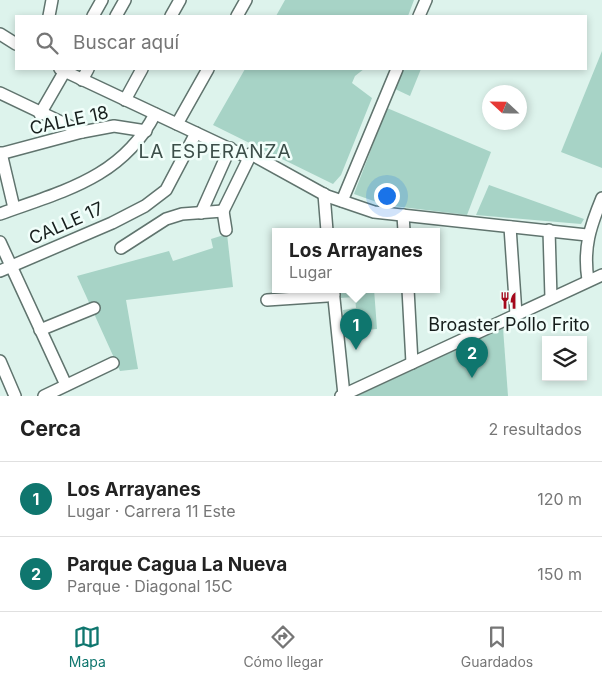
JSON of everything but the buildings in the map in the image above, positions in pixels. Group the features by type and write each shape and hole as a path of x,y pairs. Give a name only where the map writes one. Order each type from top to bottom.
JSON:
{"street":[{"path":"49,15 52,0"},
{"path":"94,15 102,0"},
{"path":"117,15 125,0"},
{"path":"172,15 180,0"},
{"path":"238,15 246,0"},
{"path":"419,15 426,0"},
{"path":"0,34 15,43"},
{"path":"40,114 64,70 245,156 251,154 324,194 374,212 588,234"},
{"path":"82,80 87,70"},
{"path":"124,100 141,70"},
{"path":"177,124 207,70"},
{"path":"342,201 397,70"},
{"path":"0,93 40,114 60,120 82,132"},
{"path":"0,214 96,178 125,156 146,131 155,114"},
{"name":"CALLE 18","path":"1,154 82,132 114,126 146,131"},
{"name":"CALLE 17","path":"0,271 112,223 145,206 166,190 196,133"},
{"path":"201,212 230,148"},
{"path":"1,154 14,208"},
{"path":"226,230 223,211 251,154"},
{"path":"324,194 327,228"},
{"path":"588,280 586,265 588,234 602,198"},
{"path":"121,248 166,219 182,214 223,211"},
{"path":"403,215 404,228"},
{"path":"510,227 516,314"},
{"path":"549,230 551,298"},
{"path":"0,242 66,385"},
{"path":"333,293 342,395 602,275"},
{"path":"267,300 327,296 331,293"},
{"path":"408,293 412,362"},
{"path":"40,330 94,308"},
{"path":"0,361 15,396"},
{"path":"44,396 114,363"}],"green space":[{"path":"285,0 414,0 408,15 277,15"},
{"path":"602,51 602,168 561,152"},
{"path":"244,70 363,70 355,76 352,83 372,98 341,175 333,184 213,125"},
{"path":"403,70 421,70 410,96 395,89"},
{"path":"387,108 491,152 467,215 385,205 354,194"},
{"path":"489,185 584,219 581,224 476,215"},
{"path":"227,234 233,287 126,300 138,369 120,371 77,276 169,251 173,261 213,248 211,239"},
{"path":"340,293 374,293 377,329 345,332 343,310 356,308 355,297 340,298"},
{"path":"503,328 508,396 357,396"}],"place":[{"name":"Broaster Pollo Frito","path":"509,301"},
{"name":"Los Arrayanes","path":"356,350"},
{"name":"Parque Cagua La Nueva","path":"472,378"}],"district":[{"name":"LA ESPERANZA","path":"215,151"}]}
